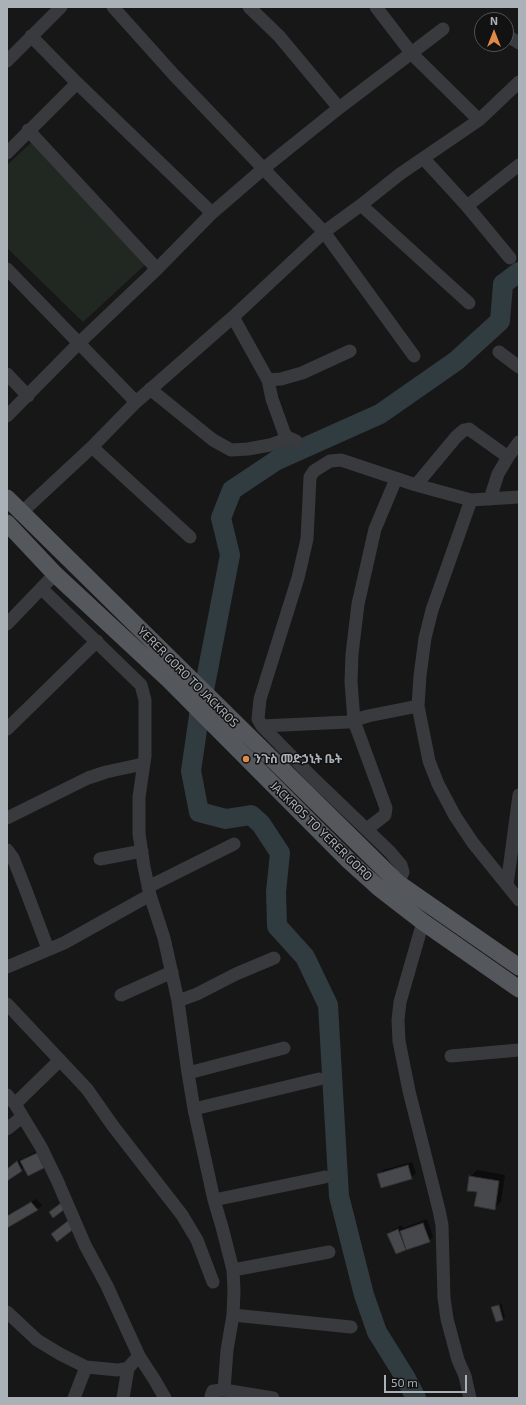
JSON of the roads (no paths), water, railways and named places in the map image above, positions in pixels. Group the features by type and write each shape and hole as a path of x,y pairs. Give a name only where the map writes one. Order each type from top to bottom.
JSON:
{"main road":[{"name":"YERER GORO TO JACKROS","path":"7,498 398,883"},
{"name":"JACKROS TO YERER GORO","path":"7,522 69,588 169,680 349,861 379,888 418,918 519,989"},
{"path":"398,883 519,967"}],"street":[{"path":"7,61 61,7"},
{"path":"113,7 174,75 324,232 414,356"},
{"path":"249,7 279,36 340,108"},
{"path":"376,7 412,54 479,120"},
{"path":"7,416 79,343 212,214 263,169 443,29"},
{"path":"31,36 77,83 212,214"},
{"path":"21,513 92,447 150,389 233,317 324,232 400,174 479,120 519,82"},
{"path":"7,153 28,130 77,83"},
{"path":"28,130 157,269"},
{"path":"424,159 467,206 510,258"},
{"path":"467,206 519,165"},
{"path":"361,205 469,303"},
{"path":"7,269 136,402"},
{"path":"150,389 213,440 231,450 248,449 293,440 285,435 272,399 268,380 233,317"},
{"path":"268,380 281,379 302,373 350,351"},
{"path":"499,352 519,367"},
{"path":"7,374 28,396"},
{"path":"416,485 456,437 464,430 469,429 508,457"},
{"path":"490,499 498,474 519,442"},
{"path":"92,447 190,537"},
{"path":"398,883 403,872 401,865 390,852 314,779 262,726 258,719 260,699 290,608 307,540 310,477 314,471 330,461 341,460 396,479 471,500 519,497"},
{"path":"367,829 385,814 386,808 354,721 351,682 352,654 358,604 375,529 396,479"},
{"path":"471,500 432,610 420,676 418,706 429,761 438,784 455,816 473,843 519,900"},
{"path":"7,624 55,574"},
{"path":"42,589 141,685 145,706 145,756 139,797 139,834 149,891 164,938 178,1001 194,1109 214,1200 232,1270 234,1291 233,1315 227,1350 224,1390"},
{"path":"7,729 97,641"},
{"path":"262,726 354,721 368,716 418,706"},
{"path":"7,818 88,778 106,772 143,764"},
{"path":"507,885 519,794"},
{"path":"7,967 64,942 149,891 234,844"},
{"path":"7,850 13,858 48,949"},
{"path":"100,859 142,851"},
{"path":"418,918 400,1002 398,1020 399,1041 409,1091 442,1225 444,1298 447,1320 458,1360 465,1376 470,1398"},
{"path":"178,1001 198,994 236,974 274,958"},
{"path":"121,995 172,972"},
{"path":"7,1004 88,1089 113,1126 182,1215 197,1240 213,1282"},
{"path":"188,1073 284,1048"},
{"path":"451,1056 519,1050"},
{"path":"60,1060 11,1099 41,1147 85,1245 139,1356 165,1398"},
{"path":"194,1109 319,1079"},
{"path":"7,1129 22,1117"},
{"path":"214,1200 325,1177"},
{"path":"232,1270 329,1252"},
{"path":"7,1312 37,1340 86,1367 118,1370 128,1368"},
{"path":"233,1315 351,1327"},
{"path":"123,1398 128,1368 139,1356"},
{"path":"74,1398 86,1367"},
{"path":"211,1398 213,1392 224,1390 273,1398"}],"waterway":[{"path":"416,1398 405,1377 377,1332 364,1295 339,1196 328,1005 305,957 277,926 276,892 280,853 261,824 251,815 226,819 199,812 191,771 199,716 230,555 221,518 232,490 277,460 380,414 456,361 500,321 503,284 519,272"}],"place":[{"name":"ንጉስ መድኃኒት ቤት","path":"246,759"}]}
